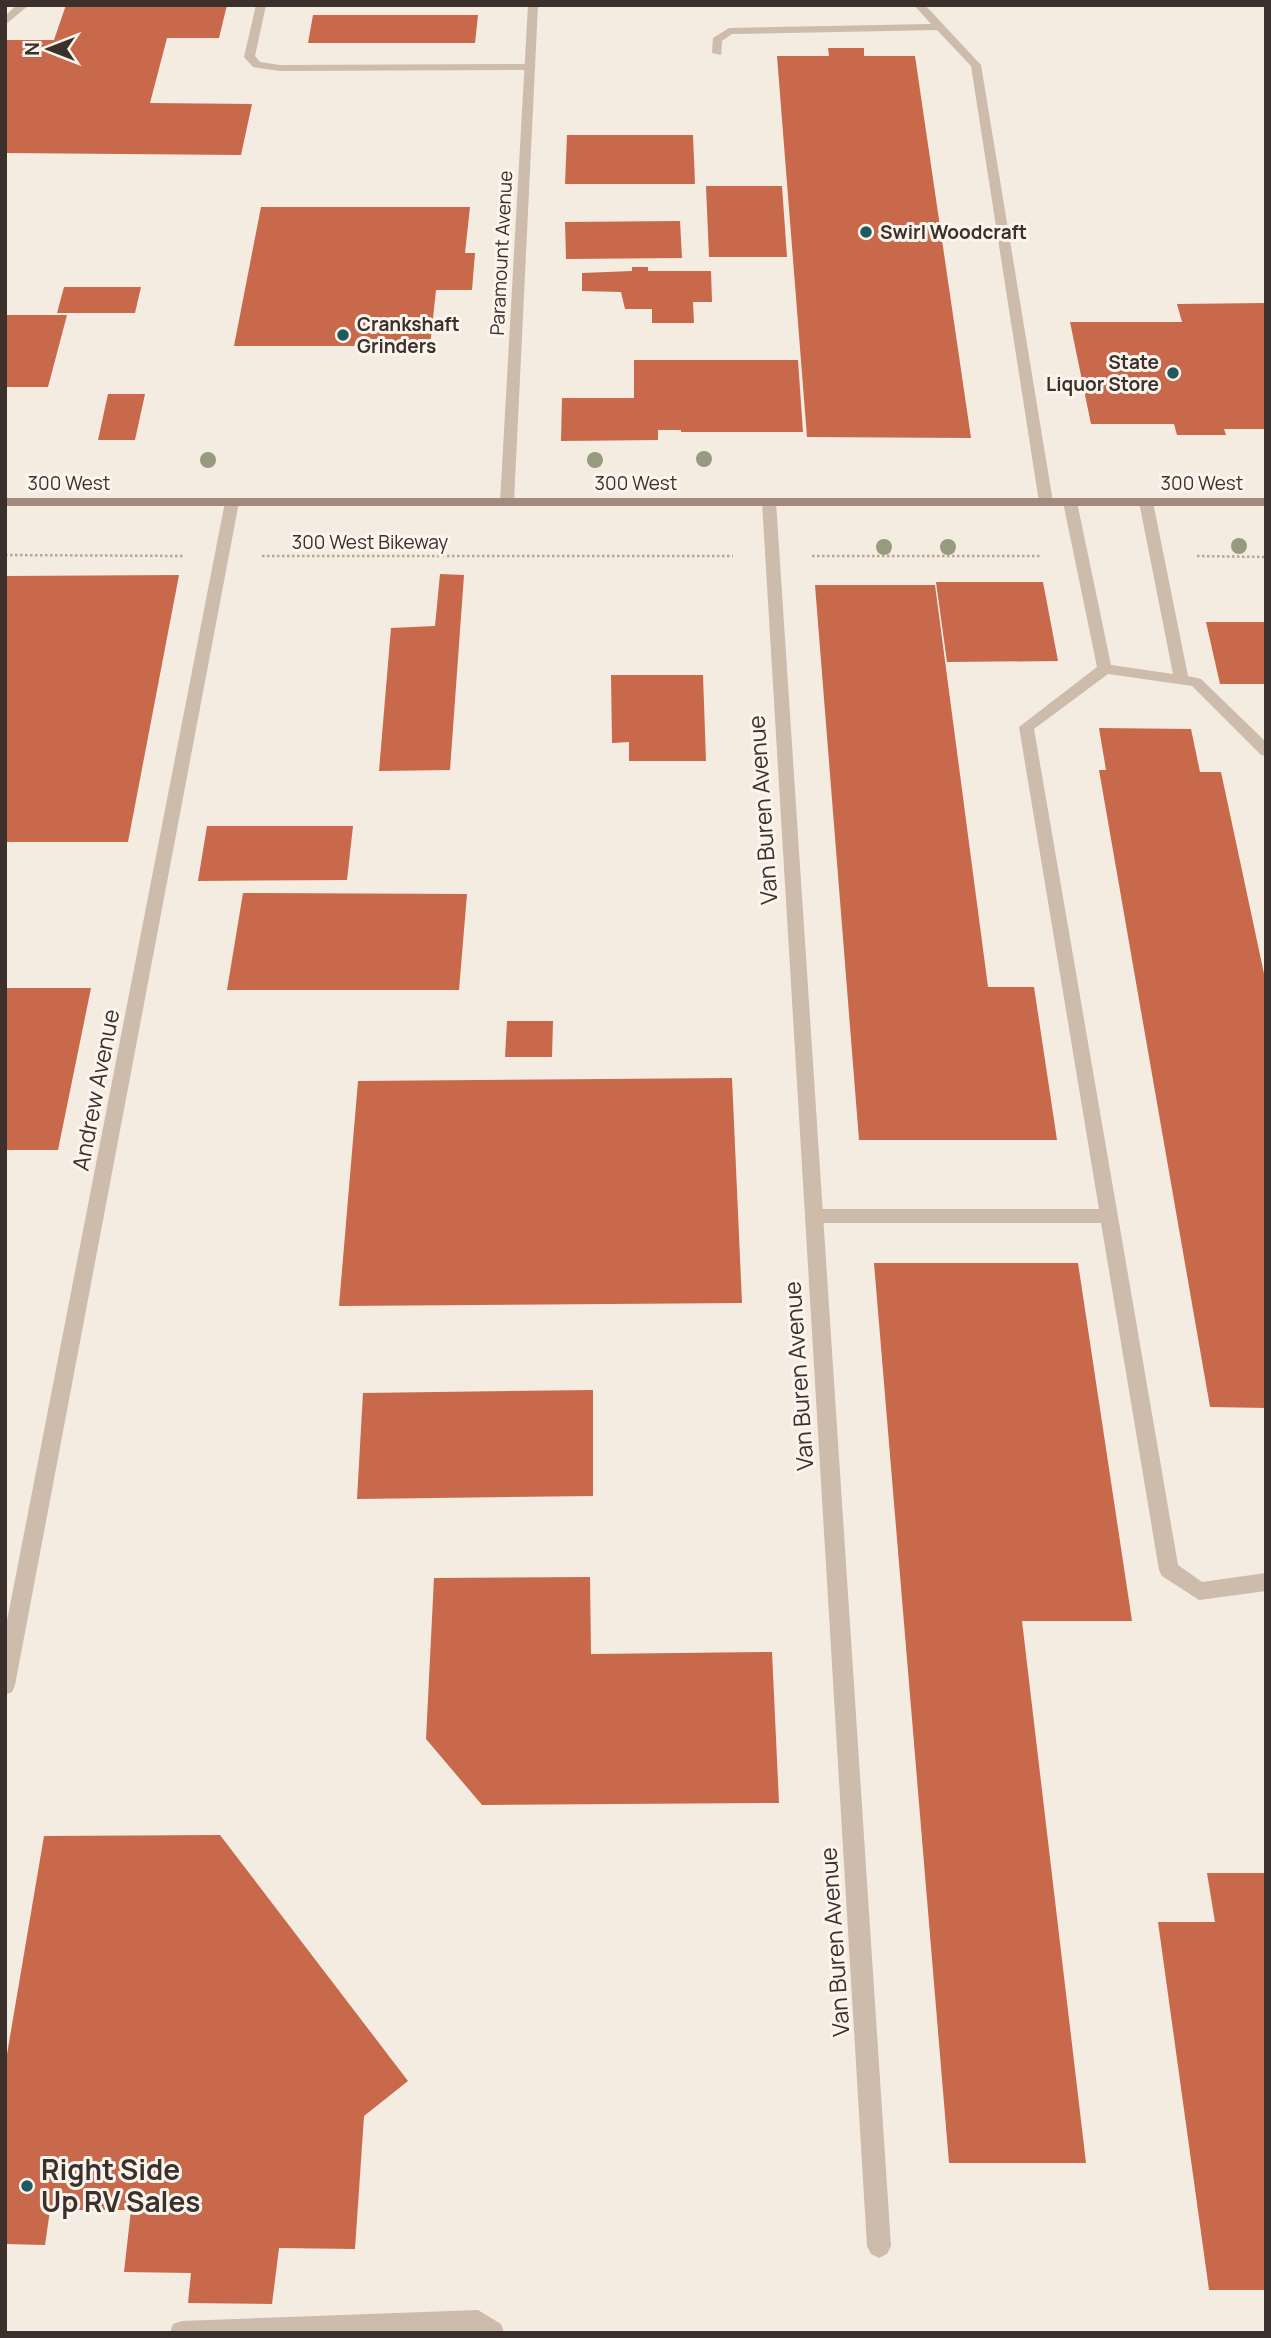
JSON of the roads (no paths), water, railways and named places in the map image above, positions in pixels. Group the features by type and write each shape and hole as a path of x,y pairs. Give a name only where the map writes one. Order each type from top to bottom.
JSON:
{"main road":[{"name":"300 West","path":"5,502 1266,502"}],"street":[{"path":"5,22 24,5"},
{"path":"261,5 249,57 257,65 280,68 530,67"},
{"name":"Paramount Avenue","path":"508,502 533,5"},
{"path":"919,5 976,65 1046,502"},
{"path":"718,53 718,40 729,31 939,27"},
{"name":"Andrew Avenue","path":"5,1685 232,502"},
{"name":"Van Buren Avenue","path":"769,502 879,2246"},
{"path":"1070,502 1105,669"},
{"path":"1146,502 1182,680"},
{"path":"1266,751 1196,682 1105,669 1026,727 1169,1570 1199,1591 1266,1582"},
{"path":"814,1216 1109,1216"},
{"path":"182,2333 478,2322 492,2333"}],"place":[{"name":"Swirl Woodcraft","path":"866,232"},
{"name":"Crankshaft Grinders","path":"343,335"},
{"name":"State Liquor Store","path":"1173,373"},
{"name":"Right Side Up RV Sales","path":"27,2186"}]}
